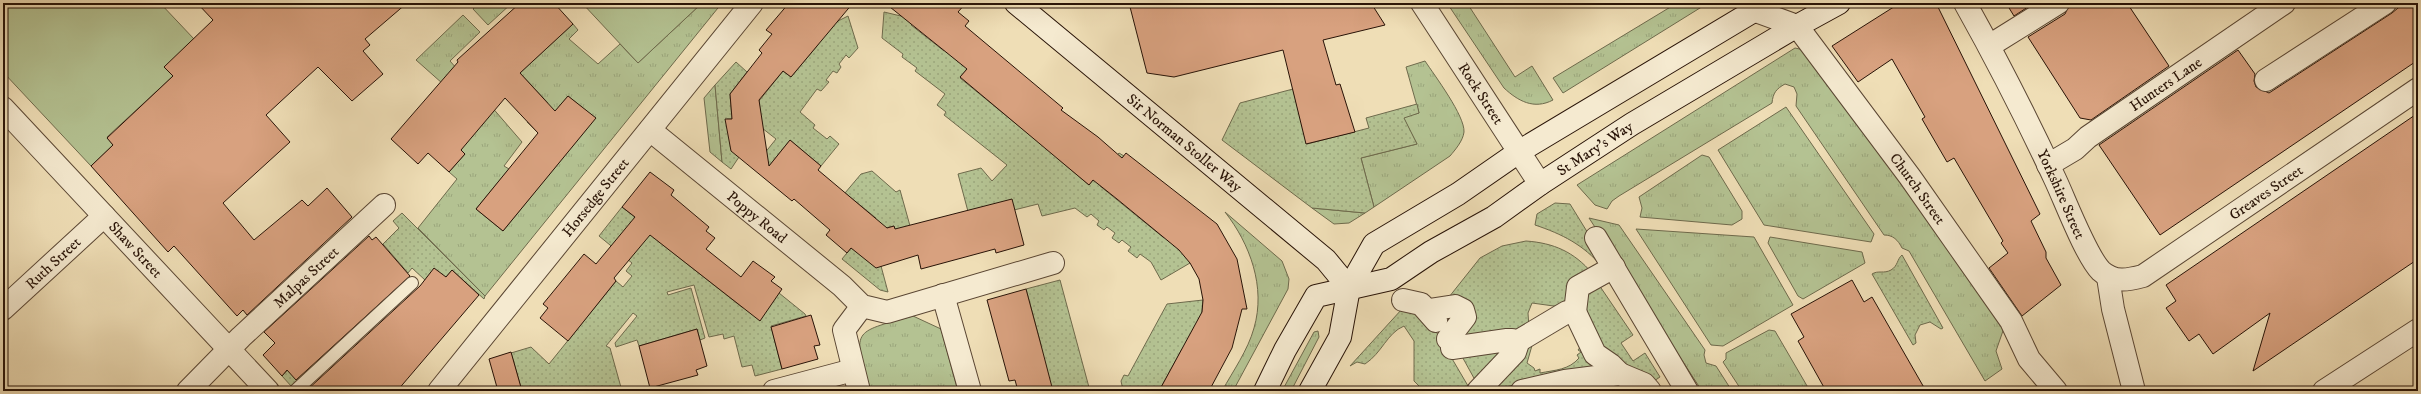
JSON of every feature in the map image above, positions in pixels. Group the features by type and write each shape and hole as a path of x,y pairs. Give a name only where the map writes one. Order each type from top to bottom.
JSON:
{"street":[{"name":"Horsedge Street","path":"439,391 752,3"},
{"name":"Sir Norman Stoller Way","path":"1016,3 1326,260 1349,288"},
{"name":"Rock Street","path":"1422,3 1520,151 1540,184"},
{"name":"St Mary's Way","path":"1265,391 1285,350 1316,296 1391,279 1431,252 1494,217 1540,184 1632,124 1797,26 1840,3"},
{"name":"Yorkshire Street","path":"1965,3 1989,46 2048,165 2093,261 2108,277"},
{"path":"1989,46 2058,3"},
{"name":"Hunters Lane","path":"2048,165 2060,159 2088,136 2284,3"},
{"path":"2266,80 2385,3"},
{"path":"1310,391 1340,337 1349,288 1374,244 1458,194 1520,151 1756,5 1797,26"},
{"name":"Church Street","path":"1797,26 1910,177 2012,321 2043,390"},
{"name":"Greaves Street","path":"2108,277 2128,281 2143,276 2418,89"},
{"name":"Shaw Street","path":"3,108 268,391"},
{"name":"Poppy Road","path":"650,130 842,286 862,306"},
{"name":"Malpas Street","path":"230,351 242,337 384,205"},
{"name":"Ruth Street","path":"3,309 104,216"},
{"path":"1596,238 1688,391"},
{"path":"859,391 844,330 862,306 887,312 1053,263"},
{"path":"1614,267 1578,287 1575,312 1595,354 1600,360 1611,365 1620,374 1644,384 1649,391 1676,373"},
{"path":"2108,277 2114,310 2134,391"},
{"path":"943,295 970,391"},
{"path":"1403,300 1421,304 1444,334 1512,340 1515,343 1517,346 1514,352 1477,389"},
{"path":"1515,343 1567,312 1575,312"},
{"path":"2324,391 2418,330"},
{"path":"188,391 230,351"},
{"path":"774,391 853,370"},
{"path":"1522,391 1565,381 1620,374"}],"lane":[{"path":"295,391 412,283"}],"green space":[{"path":"3,3 160,3 194,39 165,67 173,76 107,137 113,145 91,166 3,72"},
{"path":"479,3 512,3 488,25 473,9"},
{"path":"582,3 702,3 638,63"},
{"path":"702,3 722,3 485,296 418,228 457,179 449,172 465,154 461,150 484,98 522,142 504,166 509,169 476,209 503,231 595,118 568,96 538,133 527,122 548,103 520,73 573,24 578,30 569,39 598,64 620,44 638,63"},
{"path":"929,3 911,25 944,51 962,29 984,47 960,78 1047,149 1081,129 1057,158 1089,185 1113,155 1116,156 1119,153 1124,156 1100,186 1164,238 1189,207 1190,263 1161,280 1151,262 1140,254 1137,258 1128,251 1131,247 1122,240 1119,243 1112,238 1115,233 1107,227 1104,230 1097,225 1099,221 1091,214 1087,217 1075,208 1042,216 1038,204 1014,210 978,249 958,174 981,168 992,181 1007,165 944,115 946,112 937,105 945,94 915,71 917,68 902,57 903,54 882,38 884,12 905,17"},
{"path":"1447,3 1467,3 1515,77 1532,66 1553,100 1539,104 1527,103 1515,97 1504,88"},
{"path":"1677,3 1708,3 1563,93 1553,78"},
{"path":"463,15 480,32 450,61 473,87 460,99 416,60"},
{"path":"848,16 858,48 849,58 846,55 839,64 841,67 837,73 833,71 826,80 829,82 821,91 817,89 800,112 815,125 813,128 827,139 830,136 839,144 821,166 790,140 765,171 756,164 776,139 762,128 759,101 783,71 791,77 817,46 830,25"},
{"path":"1795,48 1804,50 2005,325 1996,351 2002,369 1985,381 1909,251 1902,248 1893,237 1884,235 1796,106 1797,94 1794,87 1785,84 1774,94 1772,103 1619,196 1612,201 1607,209 1595,205 1577,185"},
{"path":"1425,61 1460,116 1464,132 1462,139 1450,156 1374,207 1361,158 1417,144 1403,117 1419,113 1406,67"},
{"path":"736,62 747,72 730,94 732,119 727,119 739,157 731,169 722,162 715,85"},
{"path":"715,85 722,162 710,152 704,98"},
{"path":"1293,89 1307,144 1369,128 1366,118 1417,104 1419,113 1404,118 1417,144 1361,158 1374,207 1365,213 1312,208 1222,140 1240,103"},
{"path":"1786,107 1874,234 1871,242 1764,225 1718,150"},
{"path":"1702,155 1709,157 1742,211 1742,219 1732,225 1640,217 1642,208 1639,197"},
{"path":"872,171 896,192 900,190 917,251 903,255 894,226 881,229 873,222 876,218 845,193 861,174"},
{"path":"1555,203 1570,204 1607,264 1602,267 1580,246 1563,236 1535,225 1537,214"},
{"path":"622,207 656,234 657,240 743,308 779,293 805,314 806,316 771,326 782,369 755,376 752,365 742,367 734,336 724,339 723,334 709,337 694,285 667,292 668,295 691,288 705,338 700,340 697,329 639,346 637,340 616,347 615,343 637,316 633,313 606,346 610,348 622,391 522,391 511,353 531,347 549,364 616,281 623,287 632,276 626,271 632,263 599,236"},
{"path":"1312,208 1365,213 1349,223 1334,224"},
{"path":"1225,212 1282,261 1289,279 1288,289 1233,391 1222,391 1244,352 1251,336 1257,313 1258,297 1257,282 1248,252 1234,224"},
{"path":"402,213 485,296 484,299 452,270 446,277 425,280 412,268 408,273 383,244 399,228 393,221"},
{"path":"1589,218 1619,225 1705,350 1704,355 1706,363 1716,366 1732,391 1702,391"},
{"path":"1636,229 1754,237 1793,305 1723,346 1711,345"},
{"path":"1770,237 1862,252 1865,263 1803,299 1798,296 1768,243"},
{"path":"1526,241 1546,244 1563,250 1578,259 1592,273 1568,308 1532,303 1528,313 1529,328 1516,335 1458,339 1449,297 1480,258 1502,246"},
{"path":"851,248 881,266 888,292 880,290 842,259"},
{"path":"1902,255 1943,328 1941,329 1930,322 1920,325 1915,335 1916,343 1913,345 1872,274 1891,270 1895,267"},
{"path":"1060,280 1090,391 1053,391 1007,354 1041,345 1026,289"},
{"path":"1597,282 1633,335 1621,343 1633,361 1645,353 1660,377 1654,381 1611,365 1577,293"},
{"path":"1203,300 1201,323 1237,329 1226,347 1182,349 1159,391 1123,390 1121,381 1124,375 1128,376 1167,304"},
{"path":"1402,309 1424,311 1471,391 1424,391 1414,381 1414,341 1404,326 1393,333 1376,354 1365,364 1357,362 1350,366"},
{"path":"913,316 941,329 958,391 870,391 861,356 860,345 862,337 868,331 878,326"},
{"path":"1769,330 1775,331 1810,391 1742,391 1723,362 1726,359 1726,353"},
{"path":"1318,331 1319,337 1291,391 1282,391 1314,332"},
{"path":"319,338 330,350 292,387 282,376"},
{"path":"1585,341 1610,368 1562,374 1488,391 1533,342 1527,363 1534,368 1535,371 1540,369 1540,373 1561,369 1571,365 1579,358 1577,355 1581,352 1578,350"},
{"path":"1507,345 1475,380 1459,351"},
{"path":"1623,381 1637,391 1546,391"}],"building":[{"path":"197,3 407,3 365,39 370,45 363,51 383,74 352,101 318,67 266,115 290,142 223,203 254,240 302,200 308,206 327,188 352,217 247,315 243,310 237,316 174,246 168,252 91,166 113,145 107,138 173,76 164,67 213,20"},
{"path":"520,3 554,3 573,24 520,73 555,111 568,96 596,118 503,231 476,209 538,133 505,98 461,150 465,154 449,172 428,153 418,164 391,139 458,62 457,60"},
{"path":"789,3 853,3 791,77 783,71 759,100 769,166 790,140 821,166 818,170 887,228 894,226 895,229 1012,199 1024,245 996,253 995,249 921,269 918,255 876,268 851,248 847,253 826,235 830,230 794,199 792,201 731,151 725,119 732,119 730,94 762,53 759,50 772,34 766,30"},
{"path":"885,3 966,3 958,12 969,21 965,26 1063,108 1061,110 1098,137 1122,158 1126,153 1217,224 1237,259 1247,309 1242,309 1232,348 1209,391 1159,391 1202,312 1203,300 1199,279 1190,263 1179,250 1117,199 1093,180 1089,185 960,77 967,69"},
{"path":"1129,3 1371,3 1385,25 1323,40 1336,85 1340,84 1355,132 1306,144 1283,50 1174,77 1147,73"},
{"path":"1900,3 1936,3 2040,214 2031,221 2046,252 2046,258 2061,285 2022,316 1989,268 2008,253 2001,243 2003,241 1954,158 1947,162 1922,119 1925,117 1892,59 1858,82 1832,46"},
{"path":"2006,3 2034,3 2014,16"},
{"path":"2070,3 2127,3 2169,66 2091,120 2080,118 2028,37 2065,14"},
{"path":"2404,3 2418,3 2418,60 2160,235 2099,145 2238,50 2255,74 2254,81 2256,87 2269,93 2392,13"},
{"path":"2418,113 2418,259 2253,371 2270,313 2213,354 2199,334 2189,341 2166,308 2176,301 2166,285"},
{"path":"650,172 674,190 671,195 709,227 706,231 715,238 706,249 741,277 753,261 775,277 771,281 782,289 760,321 650,235 614,278 616,281 568,341 540,318 548,308 543,304 584,254 596,264 635,217 622,207"},
{"path":"369,236 372,240 376,237 410,276 296,380 287,370 282,376 263,355 275,343 264,332"},
{"path":"434,268 446,277 452,270 479,295 397,391 306,391 420,286"},
{"path":"1852,280 1864,302 1872,297 1926,391 1826,391 1798,341 1804,337 1791,314"},
{"path":"1026,289 1053,391 1018,391 1015,380 1009,381 987,300"},
{"path":"811,315 820,345 814,346 818,359 782,369 771,327"},
{"path":"697,329 707,366 696,370 698,375 650,388 639,346"},
{"path":"511,352 522,391 498,391 489,359"}]}
